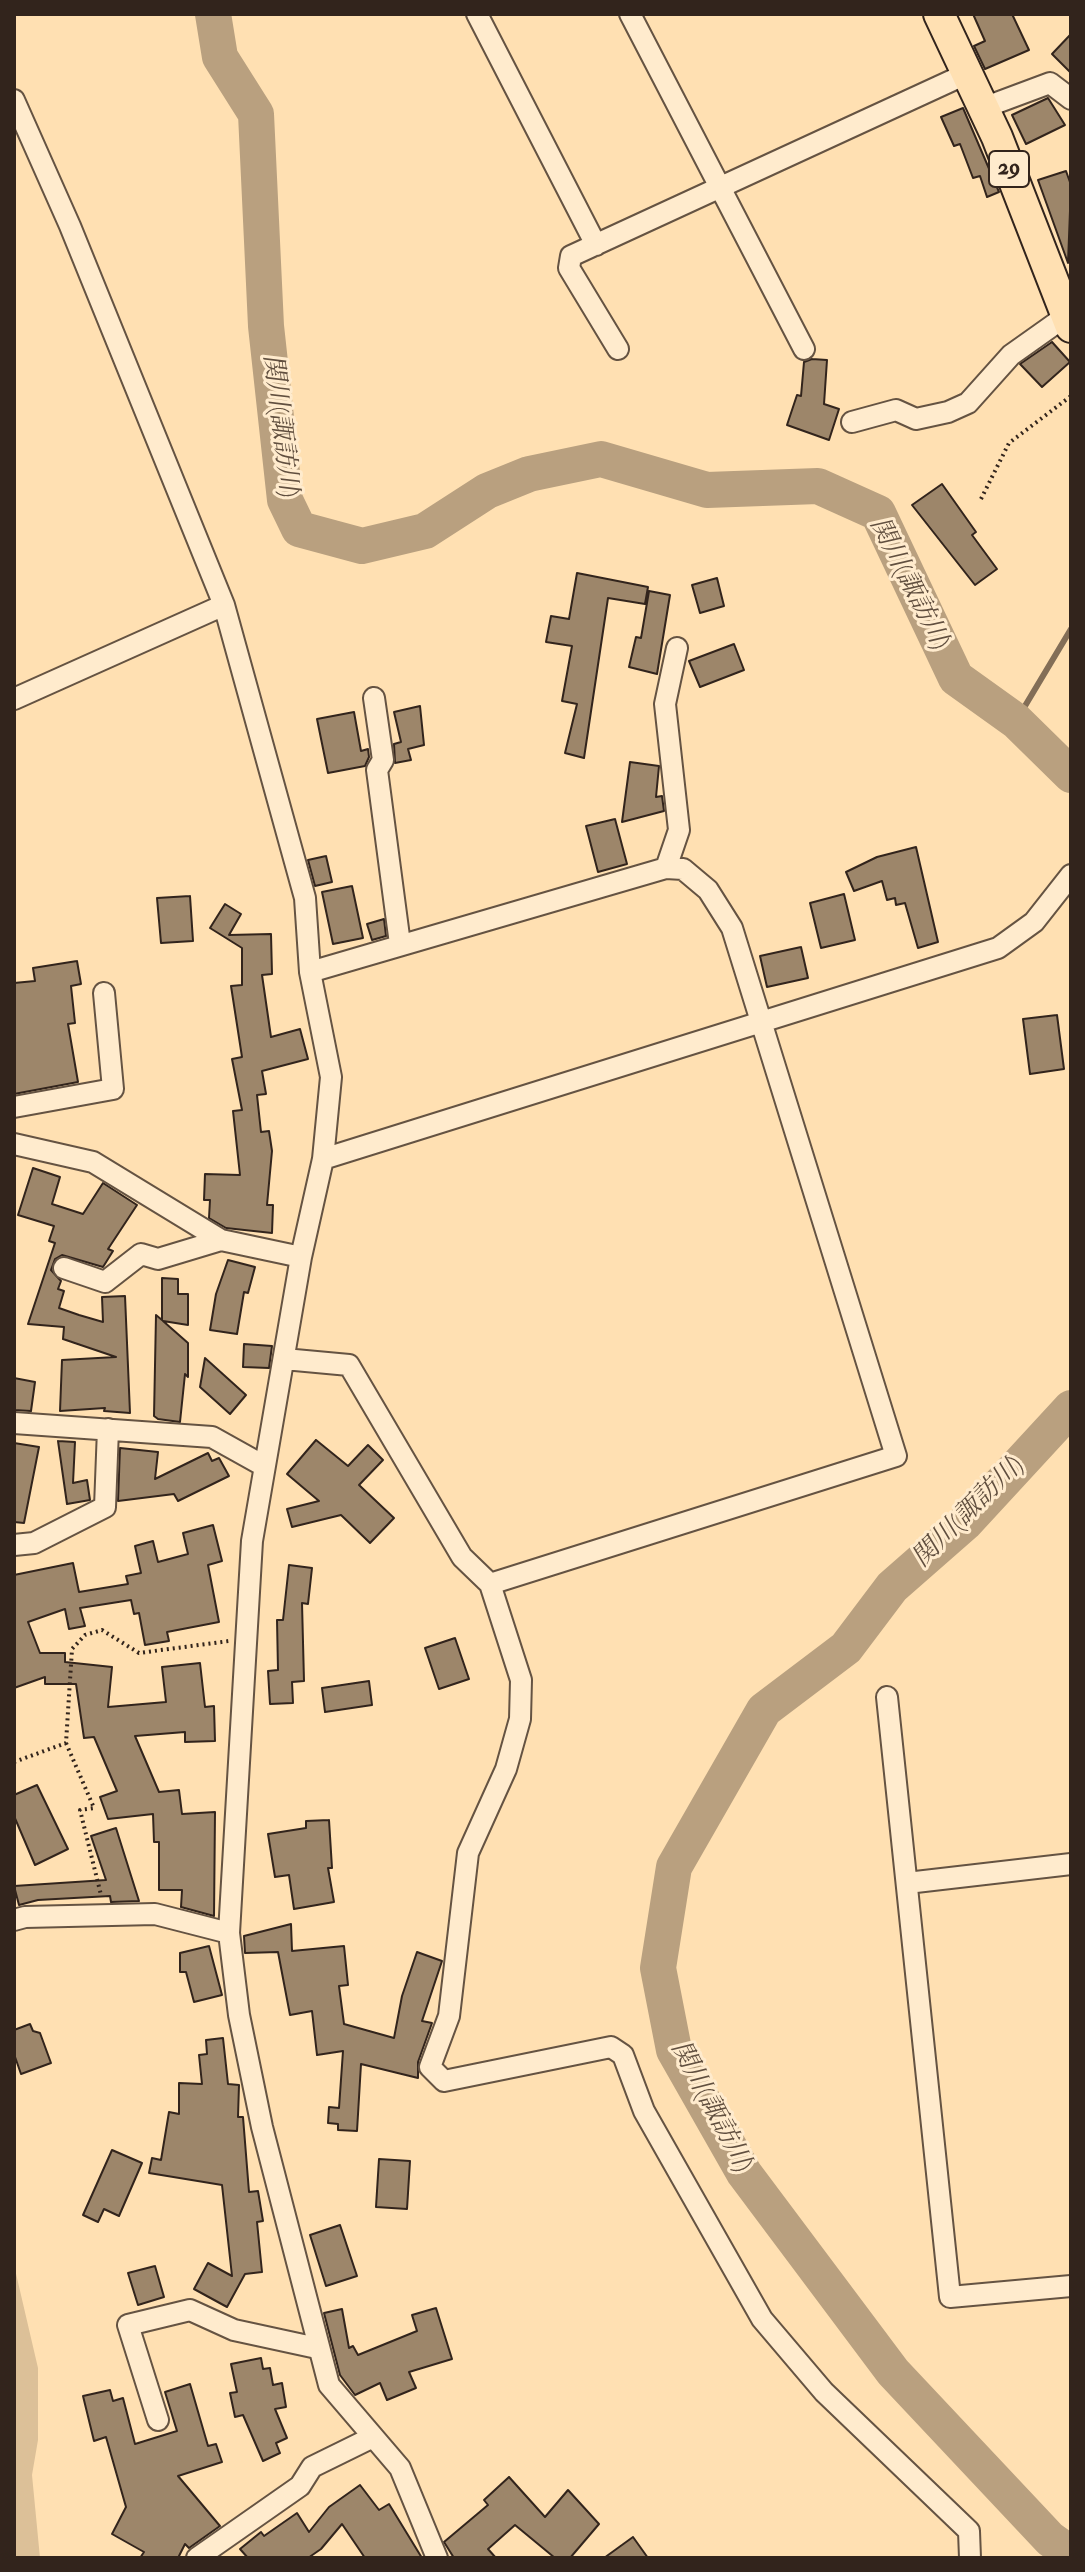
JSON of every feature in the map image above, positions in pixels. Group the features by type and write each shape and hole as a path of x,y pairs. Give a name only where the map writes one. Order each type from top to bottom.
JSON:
{"main road":[{"name":"29","path":"939,14 983,108 1069,322"}],"street":[{"path":"477,14 596,245"},
{"path":"630,14 804,349"},
{"path":"618,349 568,263 571,256 966,74"},
{"path":"983,108 1050,83 1071,99"},
{"path":"14,100 70,226 224,605 305,898 310,972 331,1077 323,1159 301,1257 252,1541 229,1933 239,2015 262,2127 329,2385 371,2438 400,2468 437,2558"},
{"path":"852,422 896,410 916,419 948,412 968,403 1011,355 1069,322"},
{"path":"14,699 224,605"},
{"path":"666,868 679,830 665,704 677,648"},
{"path":"374,698 383,760 377,770 400,944"},
{"path":"310,972 666,868 683,869 708,890 732,928 896,1456 490,1584"},
{"path":"323,1159 998,948 1034,922 1071,875"},
{"path":"14,1107 113,1089 104,993"},
{"path":"14,1144 93,1162 221,1240 301,1257"},
{"path":"64,1268 105,1282 141,1254 158,1259 221,1240"},
{"path":"284,1359 349,1365 462,1557 490,1584 521,1680 520,1719 506,1769 468,1853 449,2016 430,2067 444,2081 611,2047 623,2055 644,2111 762,2319 824,2392 969,2531 970,2558"},
{"path":"14,1423 212,1437 264,1466"},
{"path":"14,1545 34,1543 105,1507 108,1429"},
{"path":"887,1697 950,2297 1071,2286"},
{"path":"907,1883 1071,1864"},
{"path":"14,1920 25,1917 103,1918 155,1914 229,1933"},
{"path":"158,2420 128,2325 190,2310 234,2330 317,2348"},
{"path":"197,2558 300,2486 312,2467 371,2438"}],"path":[{"path":"981,499 1009,443 1071,396"},
{"path":"103,1918 99,1882 80,1810 94,1808 66,1743 72,1649 85,1635 102,1630 139,1653 246,1638"},
{"path":"14,1762 66,1743"}],"shaded area":[{"path":"14,2265 38,2368 38,2440 32,2475 40,2558 14,2558"}],"building":[{"path":"973,14 1012,14 1029,50 985,69 974,46 985,41"},
{"path":"1071,34 1071,73 1052,54"},
{"path":"1048,98 1065,125 1026,144 1012,115"},
{"path":"963,108 999,192 987,197 980,176 973,178 960,144 954,146 941,117"},
{"path":"1066,171 1071,185 1068,263 1038,180"},
{"path":"1052,342 1070,362 1042,387 1020,364"},
{"path":"827,360 824,404 839,409 829,440 787,425 797,395 801,396 804,362"},
{"path":"942,484 976,532 972,535 997,569 975,585 912,505"},
{"path":"577,573 648,587 645,604 608,598 584,758 565,753 577,704 562,701 572,646 546,642 551,616 569,619"},
{"path":"717,578 724,606 700,613 692,585"},
{"path":"649,591 670,595 657,674 629,667 636,637 641,638"},
{"path":"734,644 744,670 700,687 689,661"},
{"path":"420,706 424,745 408,749 411,760 395,763 394,744 401,742 394,712"},
{"path":"354,712 361,751 368,749 369,757 365,766 328,773 317,719"},
{"path":"630,762 659,766 656,797 662,796 664,811 622,822"},
{"path":"615,819 627,864 598,872 586,826"},
{"path":"916,847 938,942 918,948 905,903 896,905 895,898 887,900 882,881 854,891 846,872 877,857"},
{"path":"326,856 332,882 315,886 308,860"},
{"path":"352,886 363,938 333,944 322,892"},
{"path":"844,894 855,940 821,948 810,903"},
{"path":"190,896 193,941 161,943 157,898"},
{"path":"225,904 241,914 229,935 271,934 272,974 262,975 271,1037 300,1029 308,1059 262,1071 266,1094 257,1095 261,1132 269,1131 272,1151 267,1205 273,1205 272,1233 226,1228 209,1218 210,1200 204,1200 205,1174 240,1175 233,1111 242,1110 232,1059 242,1057 231,986 242,985 242,948 210,928"},
{"path":"384,919 386,936 372,940 367,924"},
{"path":"801,947 808,978 767,987 760,956"},
{"path":"77,961 81,984 71,986 75,1023 68,1024 78,1082 14,1094 14,983 35,981 33,968"},
{"path":"1057,1015 1064,1069 1030,1074 1023,1019"},
{"path":"33,1168 60,1177 52,1204 83,1214 103,1183 137,1205 108,1249 113,1251 103,1267 62,1255 55,1259 51,1270 61,1281 58,1289 64,1291 59,1308 103,1322 102,1297 125,1296 130,1413 104,1411 105,1408 60,1411 62,1360 116,1357 63,1339 64,1327 28,1324 55,1243 49,1241 54,1226 18,1215"},
{"path":"228,1260 255,1267 248,1293 244,1292 237,1334 210,1330 216,1294"},
{"path":"162,1278 178,1279 178,1294 188,1294 188,1325 163,1321 188,1343 188,1377 185,1374 180,1422 154,1416 156,1315 162,1320"},
{"path":"244,1344 272,1346 269,1368 243,1367"},
{"path":"205,1358 246,1395 230,1414 200,1387"},
{"path":"14,1378 35,1382 31,1411 14,1410"},
{"path":"316,1440 348,1466 368,1445 383,1460 359,1485 394,1518 370,1543 341,1515 292,1527 287,1509 319,1501 287,1474"},
{"path":"58,1441 75,1442 73,1483 87,1480 90,1500 67,1504"},
{"path":"14,1443 39,1447 24,1523 14,1522"},
{"path":"120,1448 158,1452 155,1479 208,1453 212,1461 219,1458 229,1476 178,1501 174,1494 118,1501"},
{"path":"213,1525 222,1561 208,1565 219,1622 167,1632 169,1641 145,1645 139,1613 134,1614 131,1600 80,1608 85,1626 69,1629 65,1609 28,1622 40,1653 65,1653 65,1662 112,1667 108,1707 166,1702 162,1667 200,1663 205,1707 214,1706 215,1741 185,1742 185,1732 135,1736 159,1792 179,1790 182,1814 215,1812 214,1916 181,1907 182,1890 159,1890 159,1842 154,1842 153,1814 108,1819 100,1797 117,1791 94,1737 84,1738 76,1684 45,1684 45,1677 14,1688 14,1575 73,1563 79,1592 128,1584 126,1576 141,1573 135,1546 153,1541 158,1562 188,1554 183,1533"},
{"path":"289,1565 312,1568 308,1604 302,1603 304,1681 292,1682 293,1703 270,1704 268,1671 278,1670 277,1620 283,1620"},
{"path":"455,1638 469,1679 439,1689 425,1648"},
{"path":"369,1681 372,1705 325,1712 322,1688"},
{"path":"37,1785 68,1849 35,1865 14,1816 14,1795"},
{"path":"329,1820 332,1868 328,1868 334,1902 294,1909 289,1875 275,1877 268,1834 306,1828 306,1821"},
{"path":"116,1828 139,1901 111,1902 110,1896 38,1900 19,1905 14,1886 106,1880 91,1836"},
{"path":"291,1924 292,1951 344,1946 348,1985 339,1986 344,2024 394,2038 402,1996 417,1952 442,1961 422,2021 432,2023 418,2062 418,2078 361,2064 357,2131 338,2130 338,2124 328,2123 329,2107 339,2108 343,2051 317,2055 312,2011 290,2015 278,1952 245,1953 244,1936"},
{"path":"209,1946 222,1995 194,2002 186,1972 180,1972 180,1953"},
{"path":"30,2024 33,2031 40,2033 51,2063 21,2074 14,2054 14,2030"},
{"path":"223,2038 228,2084 239,2085 238,2117 243,2117 249,2192 258,2191 263,2221 257,2222 262,2272 245,2274 227,2307 194,2289 208,2263 232,2276 222,2185 149,2173 152,2158 161,2160 169,2112 179,2114 179,2083 202,2084 199,2055 207,2054 206,2040"},
{"path":"112,2150 142,2163 119,2216 104,2209 98,2222 83,2215"},
{"path":"379,2159 410,2161 407,2209 376,2207"},
{"path":"340,2225 357,2276 326,2286 310,2235"},
{"path":"155,2266 164,2297 138,2305 128,2273"},
{"path":"436,2308 452,2359 409,2372 416,2388 387,2400 380,2383 355,2395 340,2375 324,2313 342,2309 349,2348 353,2346 358,2355 417,2331 412,2315"},
{"path":"261,2358 263,2369 270,2368 273,2385 282,2383 286,2407 275,2409 287,2438 276,2443 280,2453 263,2461 243,2415 235,2417 230,2393 237,2392 231,2364"},
{"path":"190,2384 208,2446 216,2444 222,2462 178,2476 220,2526 189,2548 185,2544 178,2558 140,2558 144,2552 112,2534 126,2507 106,2437 94,2441 83,2396 110,2390 113,2401 123,2398 135,2444 177,2431 165,2392"},
{"path":"509,2477 545,2517 568,2490 599,2524 570,2558 555,2558 515,2525 488,2549 496,2558 454,2558 444,2542 488,2505 484,2500"},
{"path":"360,2485 379,2510 389,2504 422,2558 365,2558 342,2524 321,2549 308,2558 248,2558 240,2549 261,2532 264,2536 297,2513 309,2532 329,2507"},
{"path":"633,2537 648,2558 604,2558"}],"waterway":[{"name":"関川(諏訪川)","path":"213,14 220,57 256,114 266,326 285,500 299,529 362,546 425,531 487,491 529,474 601,459 707,490 818,486 878,513 956,678 1016,721 1071,775"},
{"path":"1016,721 1071,629"},
{"name":"関川(諏訪川)","path":"1071,1408 965,1523 892,1587 846,1648 764,1710 674,1867 658,1968 674,2050 744,2173 893,2372 1050,2539 1071,2554"}]}
